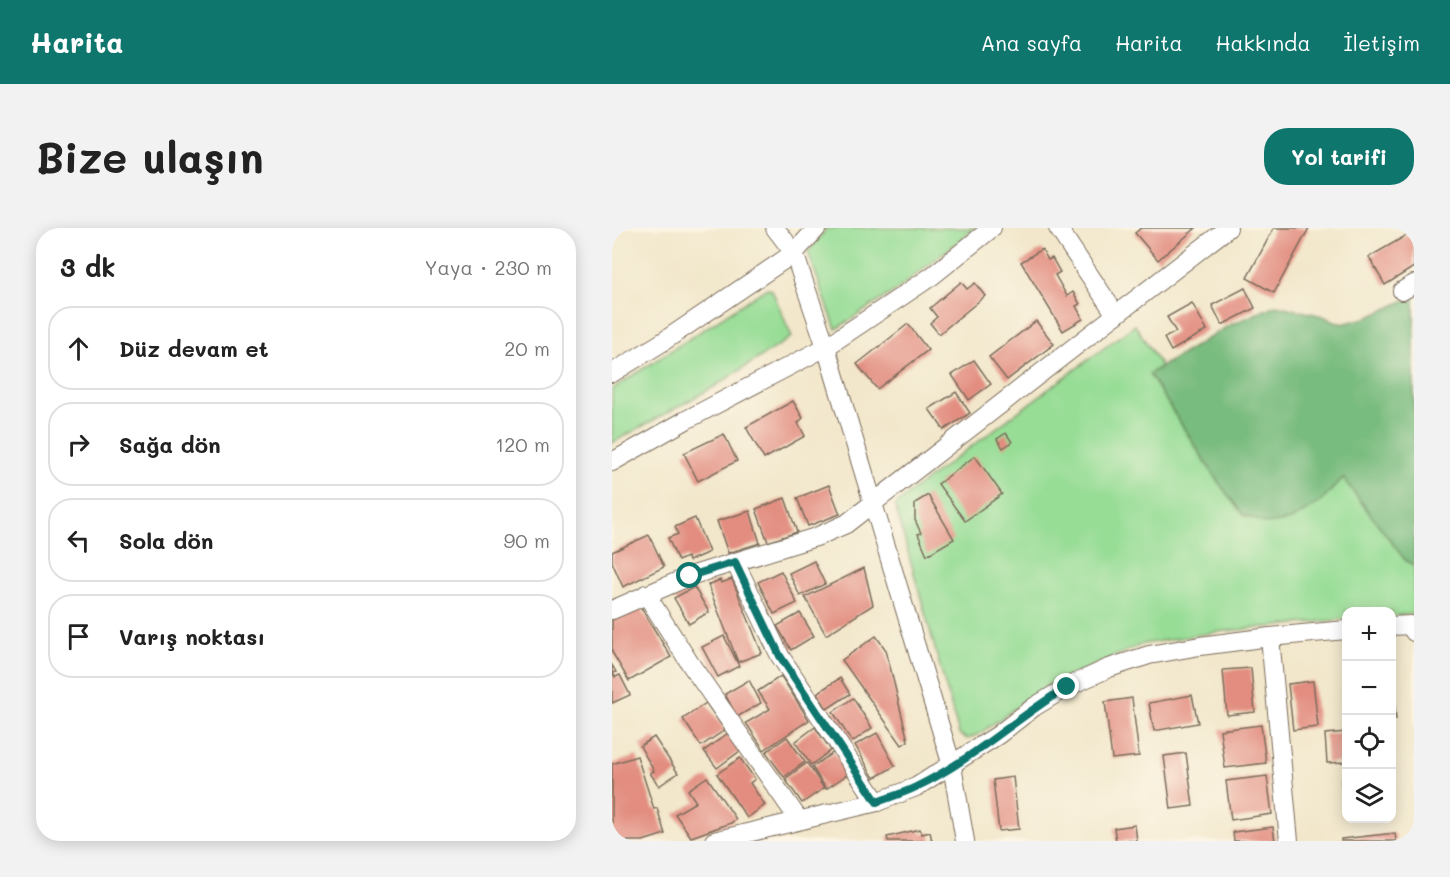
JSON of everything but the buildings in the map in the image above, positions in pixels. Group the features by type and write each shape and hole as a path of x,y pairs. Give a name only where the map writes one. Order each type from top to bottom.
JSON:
{"street":[{"path":"775,228 794,253 826,347 952,766 965,841"},
{"path":"612,373 661,343 794,253 817,228"},
{"path":"612,462 756,382 826,347 932,276 993,228"},
{"path":"1058,228 1116,315"},
{"path":"612,610 690,576 816,537 846,524 1228,228"},
{"path":"735,562 780,656 877,802"},
{"path":"646,594 691,665 799,820"},
{"path":"714,841 774,834 799,820 877,802 916,787 998,735 1034,707 1067,687 1110,668 1149,655 1270,637 1342,630"},
{"path":"1270,637 1289,841"}],"green space":[{"path":"827,228 975,228 898,289 836,329 808,252"},
{"path":"767,288 772,290 792,337 712,388 612,443 612,389"},
{"path":"1414,296 1414,565 1405,560 1343,478 1319,503 1291,520 1267,524 1243,515 1219,483 1149,374 1230,325 1276,305 1323,316 1342,324 1369,317"},
{"path":"1135,325 1161,366 1149,374 1219,483 1243,515 1319,503 1343,478 1405,560 1414,565 1414,614 1396,616 1396,607 1342,607 1342,619 1217,632 1143,644 1044,687 979,734 967,739 959,734 895,506 910,492"}],"route":[{"path":"690,576 735,562 769,636 791,675 877,802 916,787 952,766 1034,707 1067,687"}]}
